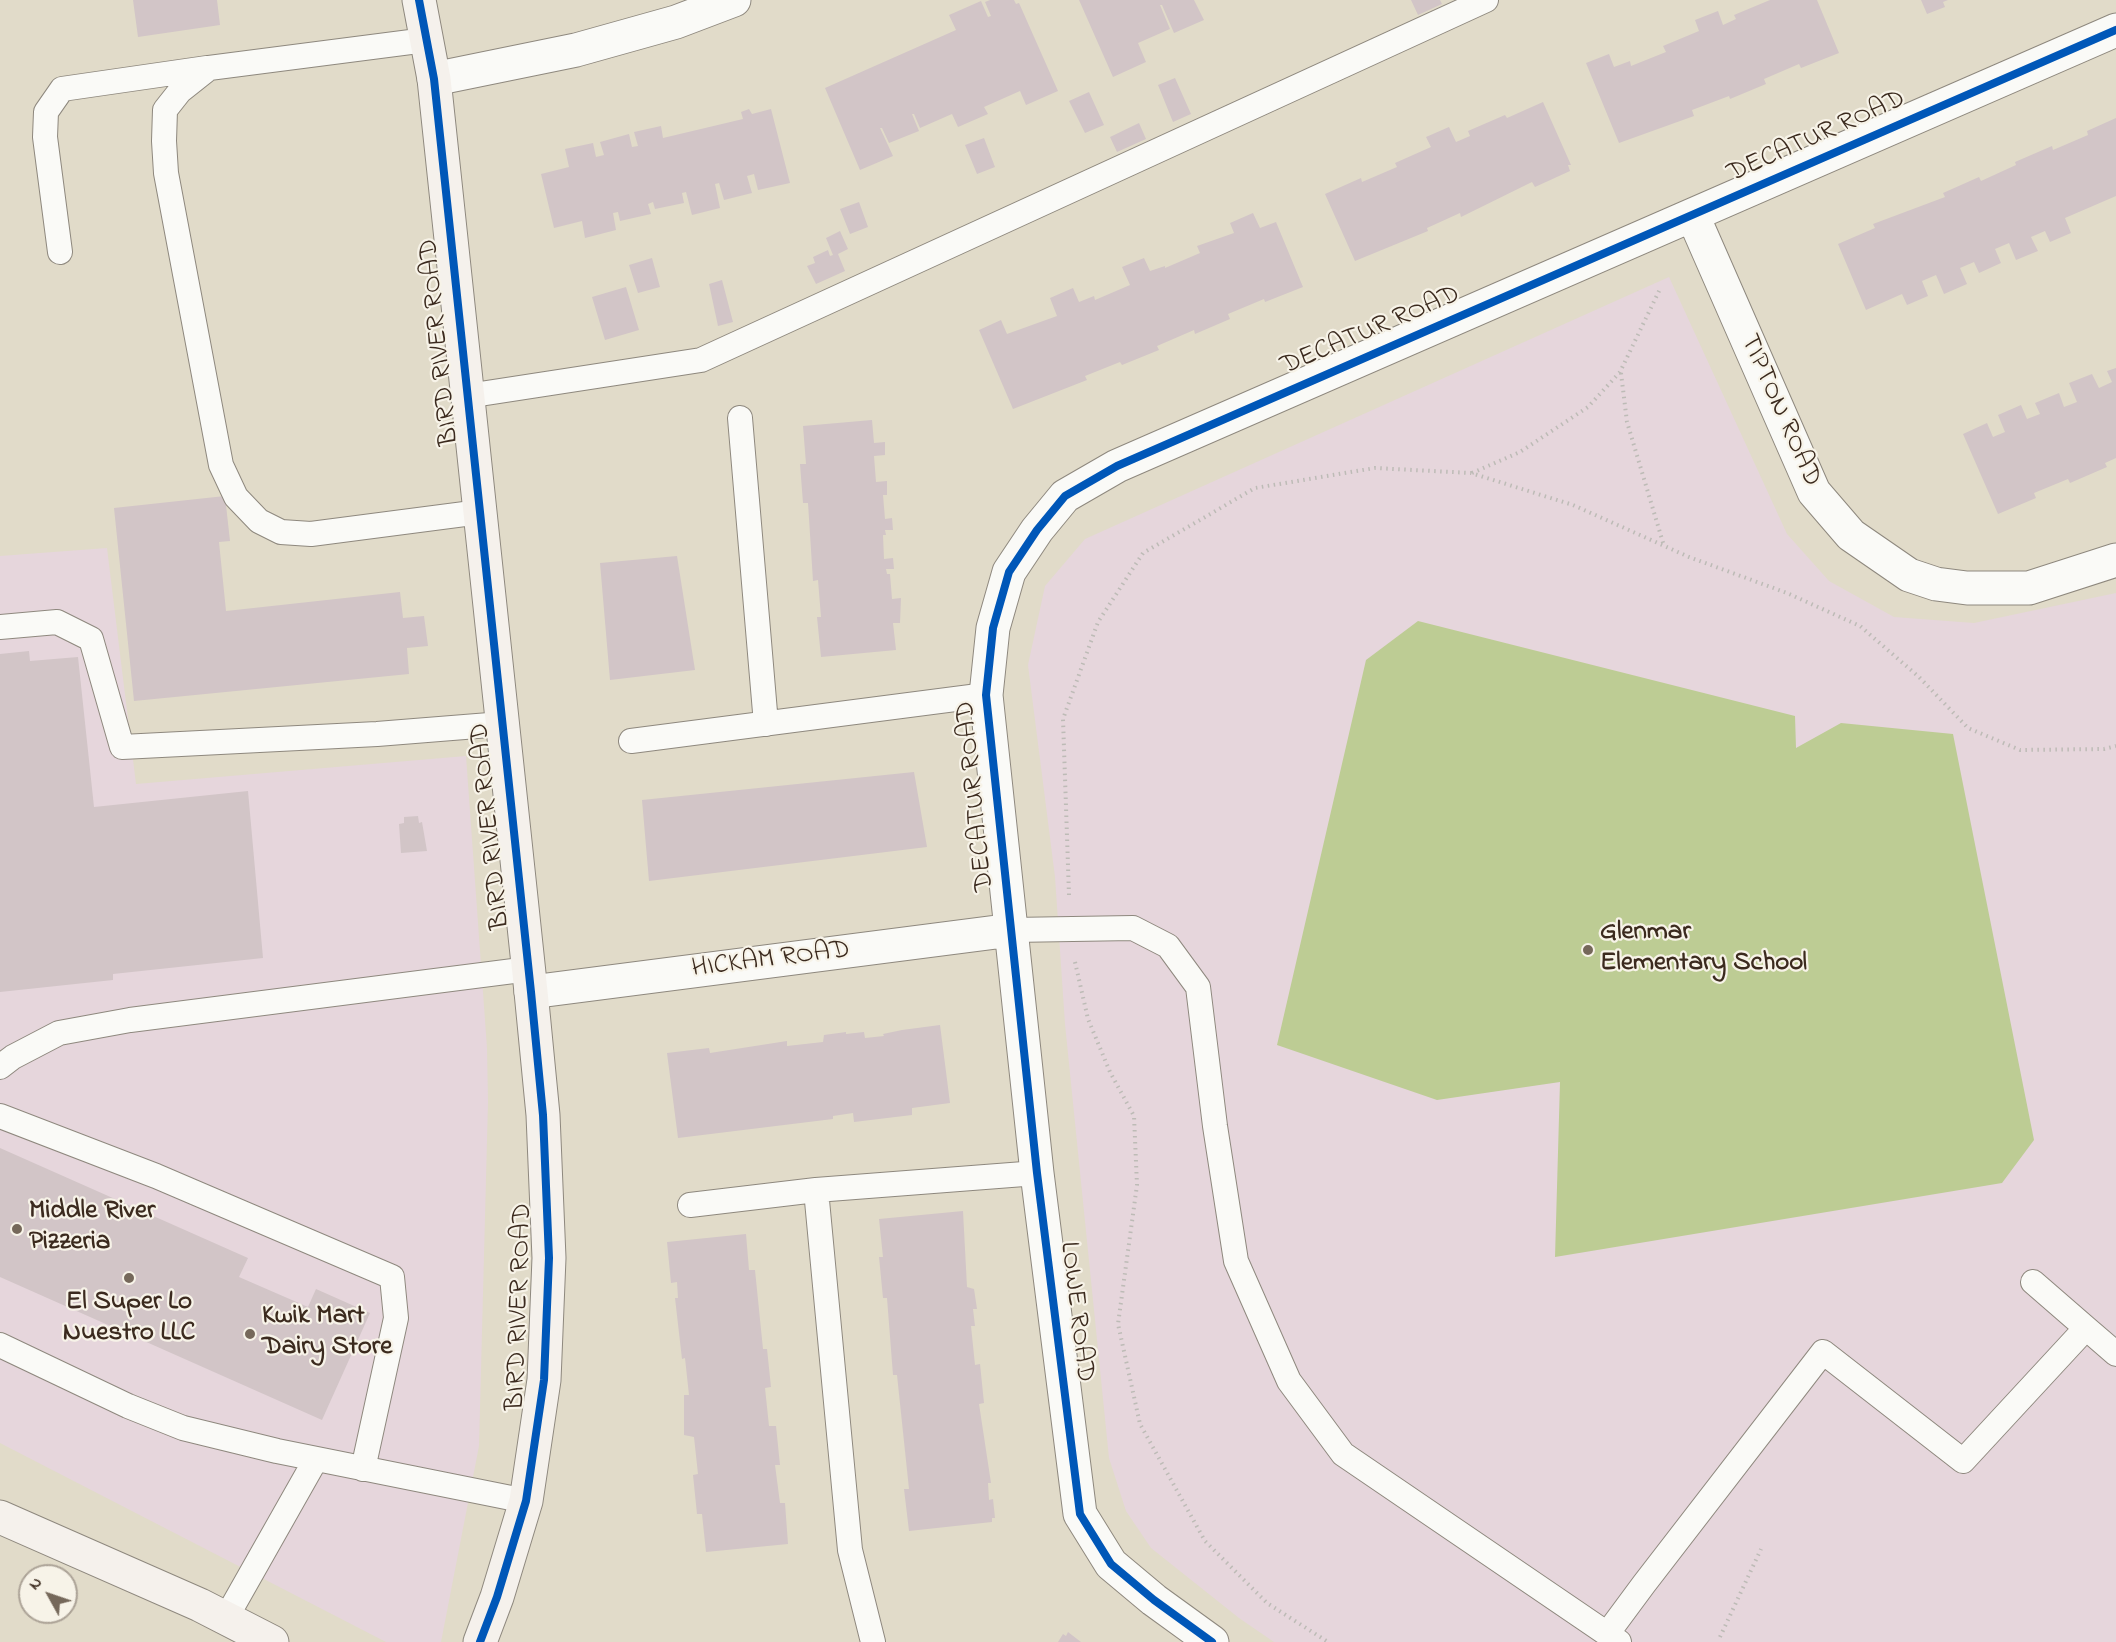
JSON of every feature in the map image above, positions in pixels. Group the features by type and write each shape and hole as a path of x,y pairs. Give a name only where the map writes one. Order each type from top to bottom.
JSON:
{"street":[{"name":"BIRD RIVER ROAD","path":"419,0 434,79 530,980 543,1114 549,1257 544,1380 526,1501 497,1597 480,1642"},
{"path":"434,79 576,50 676,22 734,0"},
{"name":"DECATUR ROAD","path":"1012,930 986,695 993,628 1009,572 1037,530 1065,496 1117,466 2116,30"},
{"name":"TIPTON ROAD","path":"1693,216 1814,492 1851,535 1910,575 1936,584 1967,588 2029,588 2116,560"},
{"name":"HICKAM ROAD","path":"530,980 1012,930"},
{"name":"LOWE ROAD","path":"1012,930 1037,1173 1080,1514 1111,1564 1154,1600 1212,1642"},
{"path":"0,1517 226,1618 272,1642"}],"lane":[{"path":"467,396 701,360 1486,0"},
{"path":"60,252 45,137 46,112 62,89 426,40"},
{"path":"209,68 180,91 165,110 166,173 221,465 236,497 259,521 281,532 301,534 480,512"},
{"path":"740,418 766,724"},
{"path":"0,627 57,622 91,639 122,747 377,734 502,724"},
{"path":"631,741 986,695"},
{"path":"1012,930 1133,928 1168,946 1198,987 1215,1126 1236,1260 1289,1381 1343,1454 1613,1638 1644,1584 1823,1352 1964,1461 2086,1328"},
{"path":"0,1067 13,1057 59,1033 130,1020 530,980"},
{"path":"0,1116 156,1176 392,1277 396,1318 363,1469"},
{"path":"690,1205 816,1190 1037,1173"},
{"path":"816,1190 850,1550 873,1642"},
{"path":"2033,1282 2116,1354"},
{"path":"0,1345 128,1407 183,1428 316,1459 526,1501"},
{"path":"226,1618 316,1459"}],"path":[{"path":"1471,473 1520,452 1588,407 1620,372 1660,289"},
{"path":"1620,372 1627,422 1665,546"},
{"path":"1069,895 1063,718 1098,622 1143,553 1255,488 1376,468 1471,473 1573,505 1665,546 1787,593 1860,626 1919,677 1968,728 2020,750 2104,749 2116,746"},
{"path":"1074,955 1088,1019 1110,1072 1134,1116 1137,1185 1118,1324 1140,1424 1205,1541 1267,1603 1328,1642"},
{"path":"1720,1637 1761,1549"}],"shaded area":[{"name":"Glenmar Elementary School","path":"1669,277 1787,534 1829,581 1894,617 1974,623 2116,593 2116,1642 1274,1642 1239,1618 1151,1548 1126,1511 1109,1458 1065,1024 1055,877 1028,665 1045,586 1085,539"},
{"path":"107,548 136,784 466,756 487,1048 488,1102 479,1446 441,1642 386,1642 0,1443 0,556"}],"green space":[{"path":"1418,621 1795,716 1796,748 1841,723 1953,734 2034,1140 2002,1183 1555,1257 1560,1082 1437,1100 1277,1045 1366,660"}],"building":[{"path":"133,0 217,0 220,25 138,37"},
{"path":"1014,0 1016,4 1019,3 1058,91 1026,105 1020,91 984,107 988,114 958,127 952,114 920,128 912,114 919,131 889,143 880,128 893,156 860,170 825,88 956,30 949,15 981,1 988,17 991,16 985,2"},
{"path":"1079,0 1194,0 1204,20 1174,33 1160,5 1170,29 1138,43 1146,62 1113,77"},
{"path":"1411,0 1440,0 1442,4 1418,15"},
{"path":"1770,0 1817,0 1839,53 1801,68 1799,64 1764,79 1766,84 1730,99 1729,96 1692,110 1694,116 1619,143 1586,63 1609,54 1614,67 1630,61 1631,66 1666,52 1663,46 1699,31 1695,20 1718,11 1723,25 1736,19 1734,15"},
{"path":"1921,0 1948,0 1943,2 1945,7 1927,14"},
{"path":"1175,78 1191,114 1173,122 1158,85"},
{"path":"1089,92 1104,125 1085,133 1069,101"},
{"path":"1543,102 1571,165 1568,165 1570,171 1535,187 1532,182 1461,217 1460,213 1427,228 1428,231 1355,261 1325,194 1361,178 1362,182 1397,167 1395,163 1431,147 1426,137 1449,127 1456,142 1470,136 1468,131 1505,115 1507,118"},
{"path":"749,109 752,114 771,109 790,183 758,190 754,174 747,176 752,193 724,200 719,183 715,184 720,208 692,215 686,192 682,193 684,203 655,209 653,202 648,204 651,214 620,221 618,212 613,213 616,230 585,238 582,221 554,228 541,174 569,167 565,149 593,143 596,157 604,155 600,142 629,134 632,147 638,146 634,132 661,126 663,138 743,119 741,112"},
{"path":"2116,118 2116,196 2065,218 2071,233 2050,242 2045,231 2031,237 2038,251 2016,260 2009,243 1995,249 2001,263 1979,273 1974,262 1960,268 1967,284 1944,294 1936,275 1922,281 1928,296 1907,305 1902,294 1866,310 1838,244 1875,228 1873,224 1945,197 1943,193 1979,177 1981,181 2016,165 2015,162 2052,146 2053,150 2088,135 2087,131"},
{"path":"1139,123 1146,139 1117,152 1110,137"},
{"path":"984,138 995,167 977,174 965,145"},
{"path":"859,202 868,227 850,234 840,209"},
{"path":"1253,213 1260,228 1276,222 1303,287 1265,302 1264,299 1228,314 1230,319 1195,334 1194,330 1157,346 1159,350 1122,365 1120,362 1085,376 1087,380 1013,409 979,330 1001,320 1007,334 1057,316 1050,298 1073,288 1079,302 1094,296 1095,300 1130,285 1122,267 1144,258 1150,271 1165,266 1165,268 1200,253 1197,246 1234,233 1230,223"},
{"path":"840,231 848,249 838,254 845,271 816,284 807,266 815,263 813,257 828,250 830,256 833,255 826,238"},
{"path":"652,258 660,287 638,293 629,265"},
{"path":"722,280 733,322 718,326 709,284"},
{"path":"626,287 639,330 605,340 592,297"},
{"path":"2116,368 2116,458 2105,463 2107,467 2070,483 2068,479 2034,493 2036,498 1998,514 1963,434 1987,423 1993,437 2005,432 1998,415 2021,405 2027,419 2040,414 2035,403 2059,393 2064,407 2077,402 2069,383 2092,374 2099,388 2112,382 2107,371"},
{"path":"872,420 874,443 885,442 885,455 874,456 876,482 887,481 887,495 883,495 885,519 892,518 893,530 885,530 886,535 883,535 884,559 893,558 894,569 886,569 887,574 890,574 892,599 901,598 900,623 893,623 896,650 821,657 817,617 821,617 818,580 813,581 808,503 803,503 800,464 806,464 803,426"},
{"path":"225,496 230,541 219,542 226,611 400,592 403,618 424,616 428,646 407,648 409,674 134,701 114,508"},
{"path":"677,556 695,670 610,680 600,563"},
{"path":"29,651 30,661 78,657 94,807 248,791 263,958 113,974 113,980 0,992 0,654"},
{"path":"914,772 927,847 649,881 642,800"},
{"path":"418,816 419,823 422,822 427,851 401,853 399,824 404,823 404,817"},
{"path":"940,1025 950,1103 912,1108 912,1115 854,1122 853,1113 833,1116 833,1119 678,1138 667,1053 709,1048 710,1053 787,1041 787,1046 823,1042 824,1035 846,1032 846,1034 864,1032 865,1038"},
{"path":"0,1148 248,1258 239,1277 308,1307 316,1289 370,1313 322,1420 0,1277"},
{"path":"963,1211 967,1287 974,1289 977,1309 973,1309 975,1326 971,1326 975,1365 980,1364 984,1403 979,1404 991,1483 988,1483 989,1500 993,1499 995,1518 992,1518 992,1522 909,1531 904,1489 909,1489 897,1375 893,1375 887,1298 883,1298 879,1257 883,1257 879,1219"},
{"path":"746,1234 749,1270 755,1270 763,1349 767,1349 771,1387 765,1388 769,1426 776,1426 780,1465 775,1465 780,1503 785,1503 788,1544 706,1552 702,1514 697,1514 693,1475 698,1474 694,1437 684,1435 684,1395 689,1395 675,1298 678,1298 677,1282 671,1283 667,1242"},
{"path":"1068,1632 1081,1642 1058,1642 1063,1634 1066,1636"}],"cycle path":[{"path":"419,0 434,79 531,992 543,1115 549,1258 544,1380 526,1501 497,1597 480,1642"},
{"path":"1212,1642 1154,1600 1111,1564 1080,1514 1037,1173 986,695 993,628 1009,572 1037,530 1065,496 1117,466 2116,30"}],"place":[{"name":"Glenmar Elementary School","path":"1588,950"},
{"name":"Middle River Pizzeria","path":"17,1229"},
{"name":"El Super Lo Nuestro LLC","path":"129,1278"},
{"name":"Kwik Mart Dairy Store","path":"250,1334"}]}
